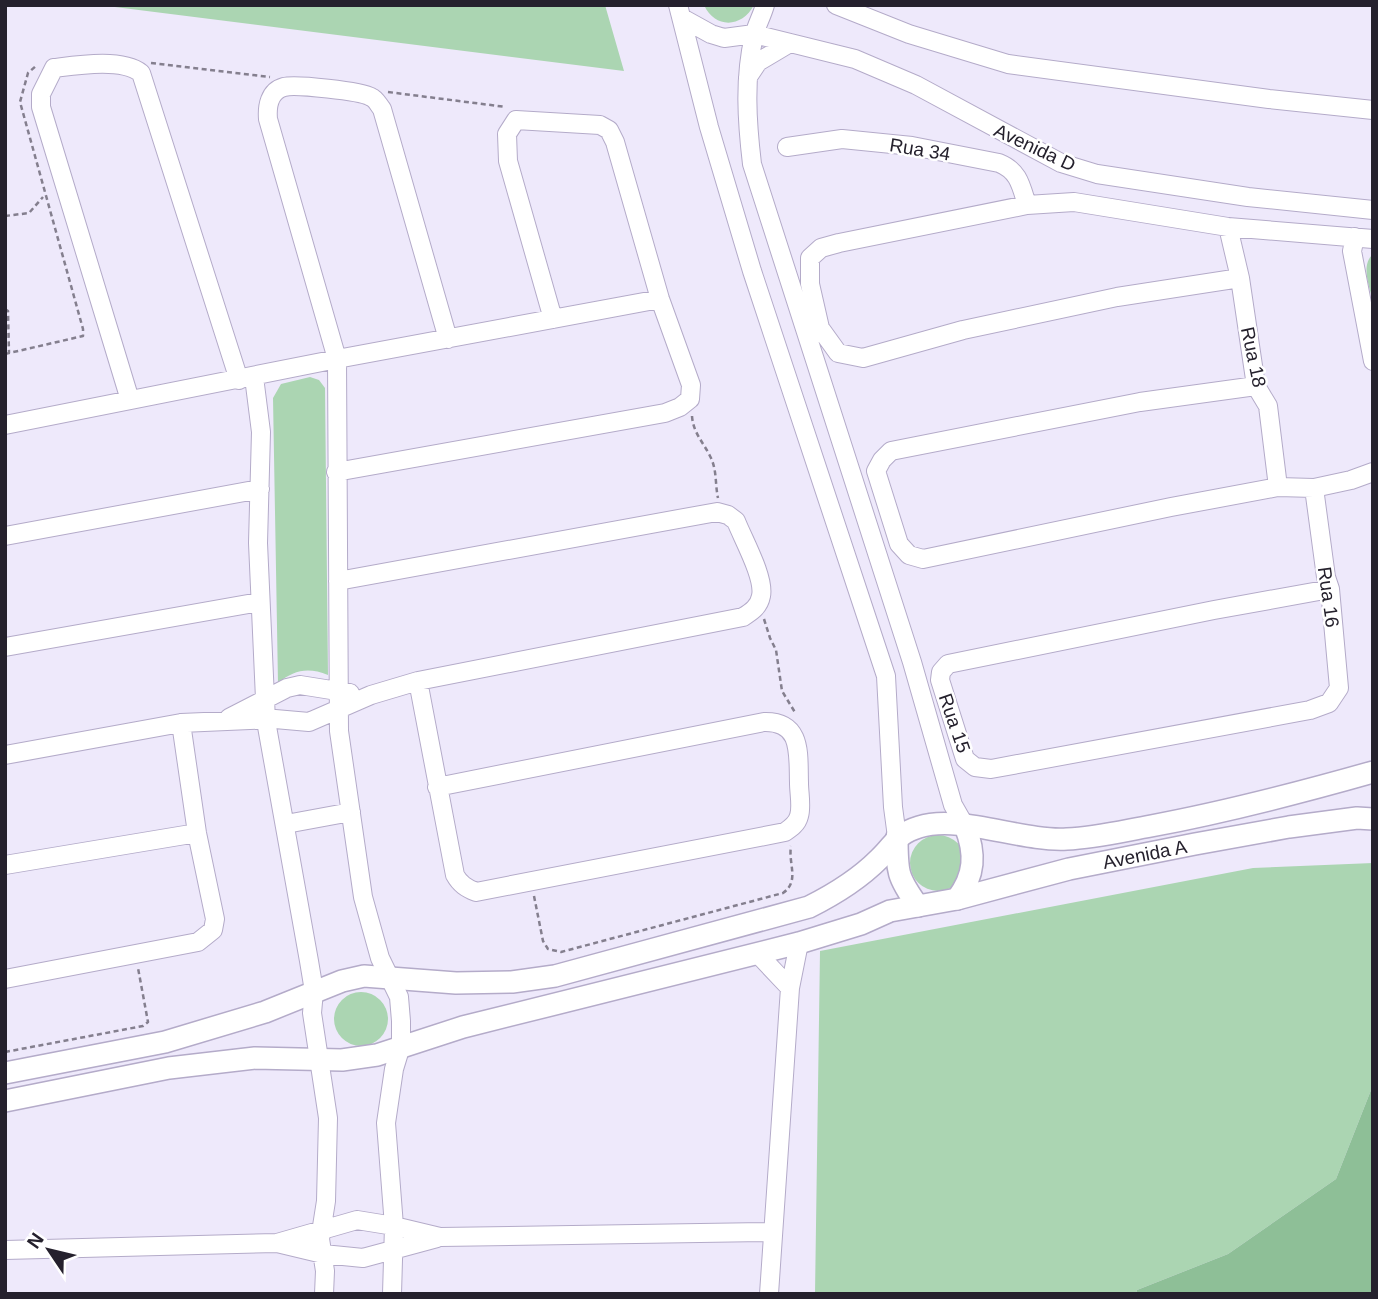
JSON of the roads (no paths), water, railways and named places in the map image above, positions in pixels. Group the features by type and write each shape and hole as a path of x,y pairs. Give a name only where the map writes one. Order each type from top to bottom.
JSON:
{"main road":[{"name":"Avenida A","path":"965,826 1065,840 1127,831 1265,803 1373,772"},
{"name":"Avenida A","path":"401,1046 549,1004 799,943 861,924 890,911 957,899 1069,870 1195,844 1289,827 1357,818 1373,819"},
{"path":"5,1073 165,1042 265,1012 314,991 364,976 470,983 512,982 555,976 810,907 852,882 880,858 897,837 935,823 965,826 974,865 957,899"},
{"path":"897,837 898,874 918,906"},
{"path":"890,911 890,866 897,837"},
{"path":"5,1101 169,1068 255,1058 342,1060 377,1055 401,1046"}],"street":[{"path":"765,5 754,34 748,77 748,130 752,164 912,662 953,804 965,826"},
{"path":"836,5 909,34 1008,64 1373,110"},
{"path":"680,12 709,127 748,258 886,676 897,837"},
{"name":"Avenida D","path":"680,12 710,34 724,38 754,34 855,59 916,85 1061,163 1097,174 1248,197 1373,210"},
{"path":"748,77 758,62 790,43"},
{"path":"130,400 41,107 41,94 54,68 101,64 134,67 141,74 246,379 261,432 260,603 266,721 314,991 312,1013 328,1118 326,1201 322,1229 324,1294"},
{"path":"392,1294 394,1226 386,1123 394,1069 401,1046 399,997 380,958 370,928 351,812 339,711 337,359 268,119 267,106 284,87 317,88 367,95 375,99 382,109 448,338"},
{"path":"336,471 665,413 690,399 691,385 660,299 615,142 609,130 600,125 516,120 507,135 508,161 553,319"},
{"name":"Rua 34","path":"787,147 842,139 912,146 999,163 1010,167 1018,178 1027,205"},
{"path":"1240,278 1117,297 962,330 863,358 838,353 820,328 810,284 810,258 821,248 1027,205 1074,202 1228,227 1364,238"},
{"name":"Rua 18","path":"1228,227 1240,278 1256,386 1268,405 1278,487"},
{"path":"1364,238 1352,251 1373,361"},
{"path":"5,425 660,299"},
{"path":"1256,386 1140,402 891,451 876,471 900,544 909,555 923,559 1278,487 1314,488 1351,480 1373,471"},
{"path":"1351,480 1373,485"},
{"name":"Rua 16","path":"1314,488 1330,589 1339,688 1329,704"},
{"path":"5,536 260,489"},
{"path":"5,755 181,723 275,719 309,722 371,695 418,681 743,617 754,610 761,598 761,584 736,521 717,512 338,581"},
{"name":"Rua 15","path":"1329,704 1310,710 991,769 975,767 965,758 940,680 941,673 948,664 1330,589"},
{"path":"5,647 260,603"},
{"path":"418,681 437,787 455,875 459,883 476,891 785,832 792,828 800,814 797,745 788,728 777,722 764,722 437,787"},
{"path":"223,721 287,688 300,685 371,695"},
{"path":"5,979 198,943 213,930 215,919 197,833 181,723"},
{"path":"286,824 351,812"},
{"path":"5,865 197,833"},
{"path":"769,1294 790,988 799,943"},
{"path":"757,953 790,988"},
{"path":"277,1243 357,1220 440,1237 772,1232"},
{"path":"5,1250 277,1243 323,1254 362,1258 440,1237"}]}
